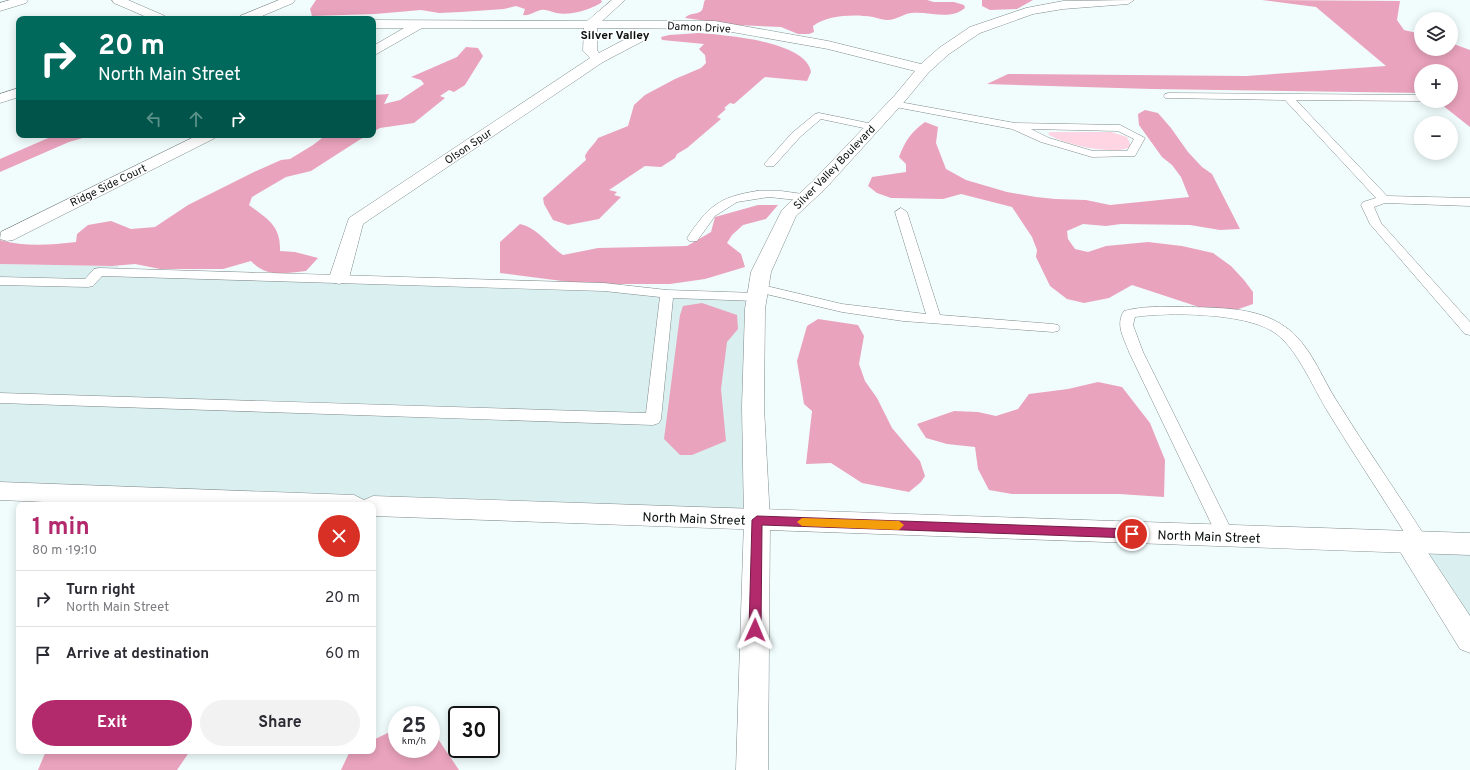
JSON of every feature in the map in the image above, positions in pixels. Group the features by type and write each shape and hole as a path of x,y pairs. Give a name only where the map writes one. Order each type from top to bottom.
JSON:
{"street":[{"path":"0,7 22,0"},
{"path":"118,0 154,16"},
{"path":"251,16 289,0"},
{"path":"598,59 590,51 590,24 619,0"},
{"name":"Silver Valley Boulevard","path":"752,770 757,520 753,407 755,309 761,272 788,214 873,127 924,69 944,51 975,30 1002,19 1030,11 1063,5 1128,0"},
{"name":"Damon Drive","path":"376,24 716,25 828,45 924,69"},
{"path":"376,50 421,24"},
{"name":"Olson Spur","path":"339,278 355,222 598,59 638,38"},
{"path":"0,99 16,93"},
{"name":"Ridge Side Court","path":"7,236 204,138"},
{"path":"0,491 278,502"},
{"name":"North Main Street","path":"376,506 1226,537 1470,544"},
{"path":"1414,543 1470,640"}],"lane":[{"path":"1169,96 1414,98"},
{"path":"1287,96 1384,199"},
{"path":"894,104 1014,126 1120,128 1140,138 1131,154 1092,154 1045,140 1014,126"},
{"path":"770,164 796,136 818,116 873,127"},
{"path":"693,238 710,214 726,202 754,194 770,193 806,197"},
{"path":"1470,202 1384,199 1367,205 1376,224 1470,331"},
{"path":"901,212 934,319"},
{"path":"0,281 88,283 99,272 604,287 667,294 758,292 842,308 934,319 1053,328"},
{"path":"2,401 653,419 667,294"},
{"path":"1226,537 1136,352 1126,326 1129,314 1141,312 1235,313 1261,320 1278,328 1301,352 1320,387 1414,543"}],"shaded area":[{"path":"316,0 601,0 602,2 586,10 568,14 543,10 528,15 523,15 525,9 516,6 504,9 461,12 439,13 421,10 375,14 312,16 310,9"},
{"path":"705,0 927,0 934,2 954,2 964,5 965,8 953,14 939,15 911,13 888,20 866,16 842,16 819,22 813,26 814,32 809,34 798,34 781,27 737,25 685,18 689,15 701,12"},
{"path":"982,0 1033,0 1017,9 990,10 982,6"},
{"path":"1262,0 1400,1 1397,20 1404,30 1414,32 1414,56 1458,56 1458,46 1470,50 1470,127 1458,116 1446,108 1458,108 1458,64 1414,64 1414,93 1152,89 987,84 1008,74 1246,76 1386,66 1316,7"},
{"path":"699,33 744,38 780,47 795,53 806,62 811,72 807,81 765,77 734,104 730,103 724,108 726,109 717,117 721,119 687,148 677,154 675,158 661,167 645,166 609,190 617,192 614,195 621,197 599,219 568,225 553,220 544,204 543,198 586,160 586,154 598,138 628,126 634,105 645,95 675,79 701,68 706,63 705,55 699,49 704,44 662,40 661,37"},
{"path":"466,47 478,48 483,56 465,85 454,92 449,90 440,96 445,98 414,123 380,128 376,130 376,95 389,94 384,104 400,100 424,84 421,80 411,77 457,57"},
{"path":"1145,110 1158,113 1188,152 1202,167 1212,174 1240,229 1220,230 1190,225 1121,224 1106,226 1083,224 1067,231 1068,239 1075,249 1088,252 1106,246 1148,242 1182,246 1213,253 1231,266 1244,280 1253,292 1253,304 1233,311 1208,310 1132,285 1109,298 1084,303 1067,299 1050,286 1036,257 1037,250 1032,237 1012,207 961,194 943,199 891,198 877,193 868,186 872,177 906,172 906,164 899,157 909,137 925,122 938,127 936,143 946,169 966,180 1007,192 1055,199 1086,200 1110,205 1189,197 1181,177 1172,165 1162,157 1139,125 1138,114"},
{"path":"1050,132 1111,132 1127,137 1131,146 1124,149 1114,150 1090,148 1055,138 1048,134"},
{"path":"48,138 83,138 69,142 0,172 0,159"},
{"path":"322,138 362,138 311,171 286,177 252,197 249,205 272,224 278,235 280,251 295,252 318,258 306,271 284,273 270,272 263,270 251,261 223,269 160,269 135,264 112,266 0,264 0,240 19,244 38,245 76,242 77,234 88,225 111,221 131,229 155,227 188,205 254,172 281,160 290,159"},
{"path":"758,205 778,205 766,219 743,225 732,235 727,243 741,254 745,267 705,279 670,284 585,284 500,273 500,242 520,224 538,233 563,255 598,248 687,246 711,232 715,217"},
{"path":"0,264 119,266 115,271 757,297 757,520 376,505 376,502 287,502 0,491"},
{"path":"702,303 737,315 738,329 727,342 721,389 726,441 692,455 680,455 664,439 680,315 683,306"},
{"path":"818,319 858,325 864,336 859,364 865,381 877,398 892,428 920,461 925,476 921,482 909,492 862,483 831,463 806,464 812,411 804,404 797,361 807,326"},
{"path":"1098,382 1122,387 1150,423 1165,460 1164,497 1119,494 1012,494 989,490 978,469 975,447 947,444 926,438 917,424 954,411 978,412 996,416 1018,409 1029,394 1068,389"},
{"path":"1408,543 1470,544 1470,640"},
{"path":"388,733 388,758 440,758 440,742 448,754 448,758 451,758 459,770 341,770 349,754 376,754 376,739"},
{"path":"45,754 188,754 177,770 38,770"}],"slow traffic":[{"path":"802,522 899,525"}],"district":[{"name":"Silver Valley","path":"615,35"}],"route":[{"path":"755,630 757,520 1132,534"}]}
